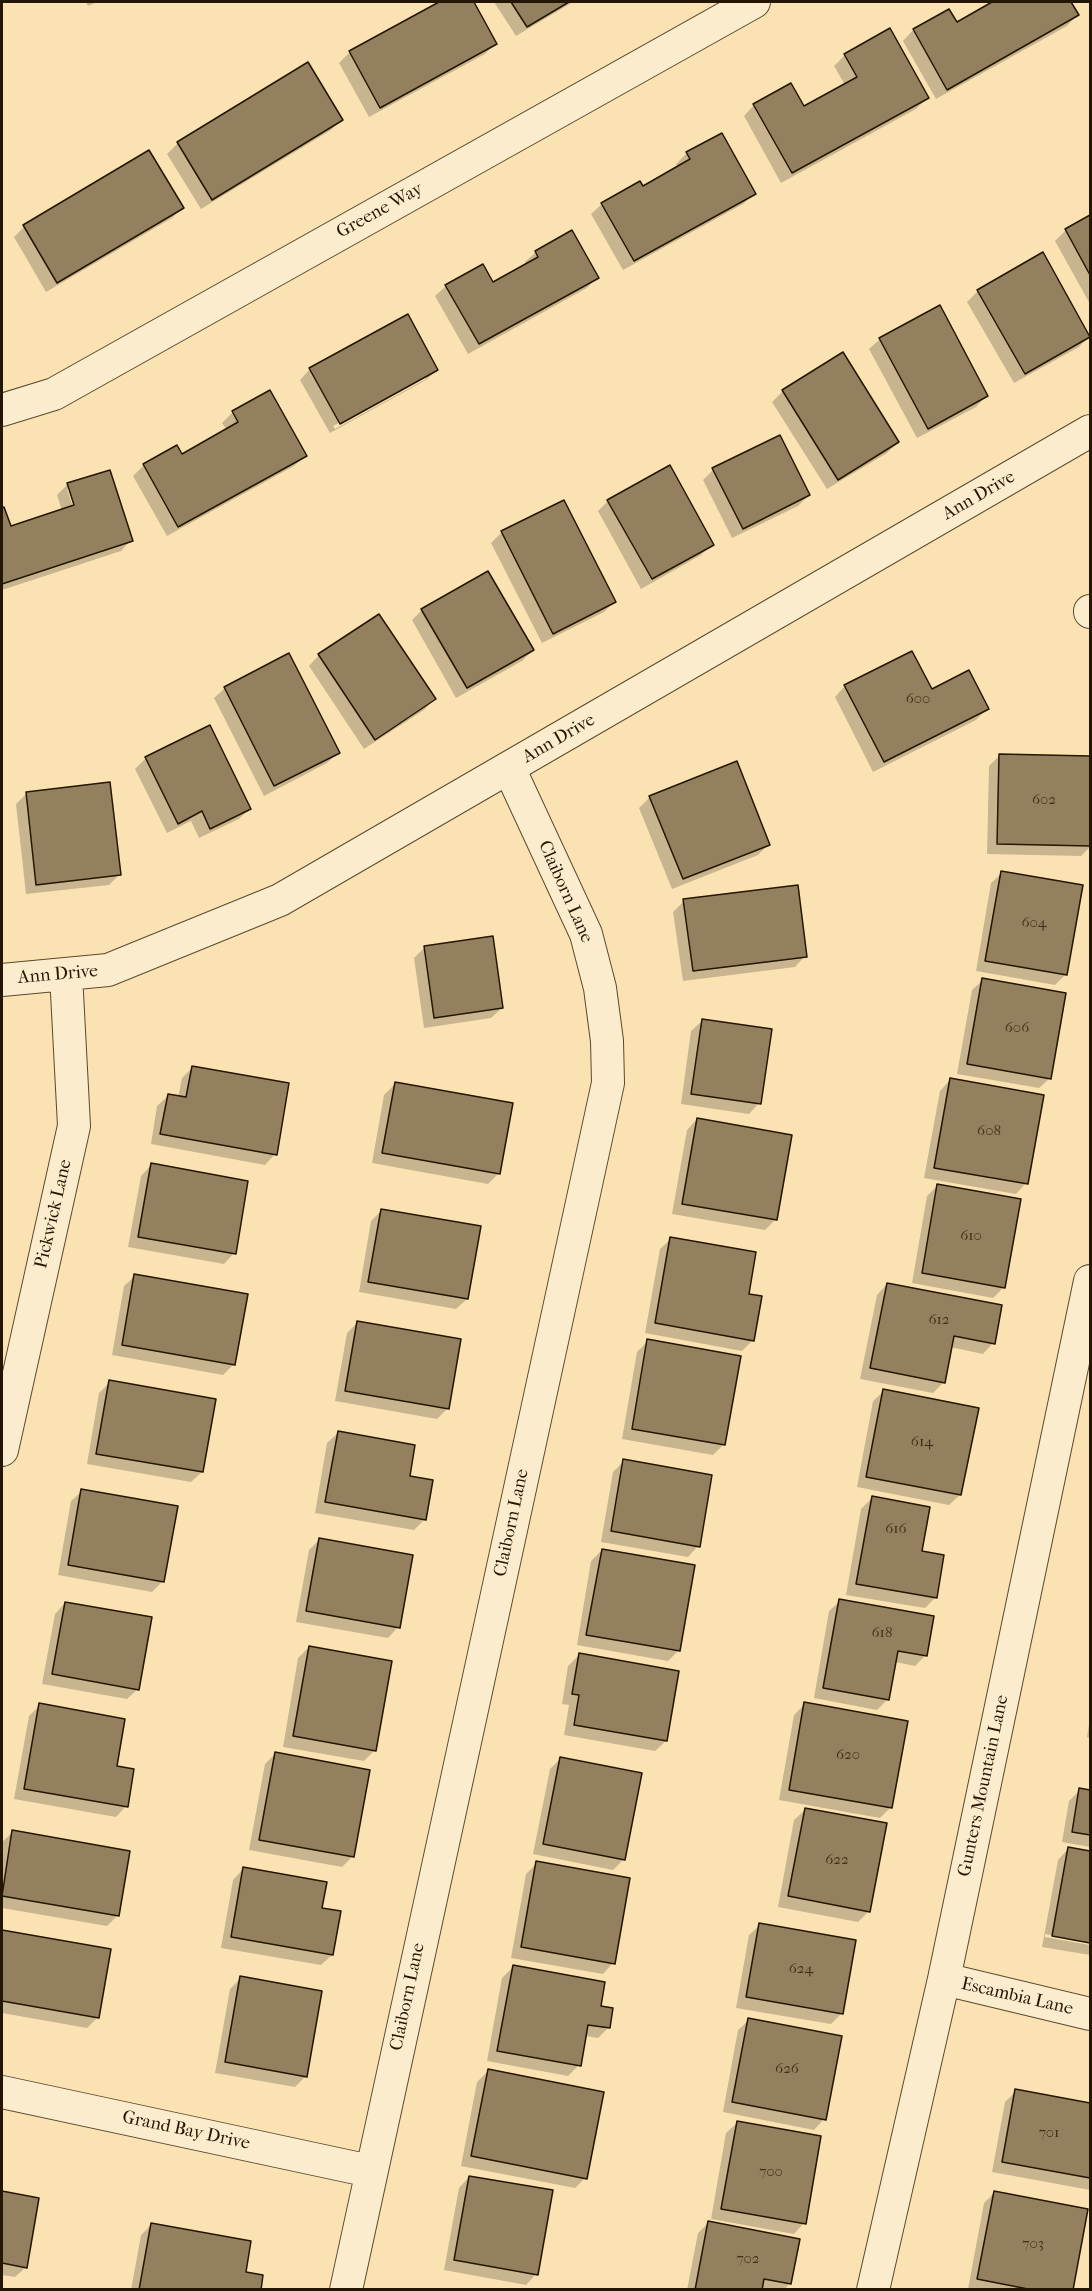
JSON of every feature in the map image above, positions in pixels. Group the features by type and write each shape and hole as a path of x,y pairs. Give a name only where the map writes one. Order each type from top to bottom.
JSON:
{"street":[{"name":"Greene Way","path":"2,410 54,394 754,2"},
{"name":"Ann Drive","path":"2,980 108,970 280,900 1090,431"},
{"name":"Claiborn Lane","path":"346,2289 608,1083 607,1041 600,988 586,934 509,768"},
{"name":"Pickwick Lane","path":"2,1450 74,1126 66,974"},
{"name":"Gunters Mountain Lane","path":"873,2289 944,1979 1090,1281"},
{"name":"Escambia Lane","path":"944,1979 1090,2014"},
{"name":"Grand Bay Drive","path":"2,2092 370,2171"}],"building":[{"path":"439,2 474,2 497,44 380,108 349,51"},
{"path":"511,2 569,2 527,27"},
{"path":"992,2 1071,2 1079,15 947,90 913,29 949,9 957,22"},
{"path":"890,28 929,98 792,173 753,104 791,83 804,106 857,77 844,54"},
{"path":"308,62 343,120 212,200 177,142"},
{"path":"722,133 756,194 634,261 601,203 640,181 643,186 690,159 686,152"},
{"path":"149,150 184,208 57,283 23,225"},
{"path":"1090,215 1090,275 1065,229"},
{"path":"572,230 599,278 479,344 445,285 483,264 493,282 538,257 535,251"},
{"path":"1043,252 1090,337 1025,374 977,290"},
{"path":"940,305 988,396 928,429 879,338"},
{"path":"408,314 438,370 340,424 309,368"},
{"path":"843,352 899,442 838,480 782,390"},
{"path":"270,390 307,456 178,527 143,464 177,445 182,454 238,422 232,411"},
{"path":"780,435 810,495 743,529 712,468"},
{"path":"670,465 714,545 652,579 607,500"},
{"path":"110,470 133,541 2,584 2,508 4,507 11,526 74,505 67,483"},
{"path":"564,500 616,602 553,634 501,531"},
{"path":"488,571 534,650 467,688 421,609"},
{"path":"379,614 436,699 375,740 318,654"},
{"path":"912,651 932,689 969,670 989,709 884,762 844,685"},
{"path":"289,653 340,753 274,786 224,687"},
{"path":"210,725 251,809 210,829 202,811 178,824 145,757"},
{"path":"999,754 1090,756 1090,846 997,844"},
{"path":"737,761 770,845 683,879 649,796"},
{"path":"110,782 121,875 36,885 26,792"},
{"path":"1001,871 1083,885 1067,975 985,961"},
{"path":"798,885 807,957 693,971 683,899"},
{"path":"493,936 503,1008 434,1018 424,946"},
{"path":"982,978 1066,993 1051,1079 967,1064"},
{"path":"702,1019 772,1029 761,1104 691,1094"},
{"path":"192,1066 289,1083 277,1155 160,1134 168,1094 186,1097"},
{"path":"950,1078 1044,1095 1028,1184 934,1168"},
{"path":"395,1082 513,1103 500,1174 382,1153"},
{"path":"697,1118 792,1135 777,1220 682,1204"},
{"path":"151,1163 248,1181 236,1254 138,1237"},
{"path":"937,1184 1021,1199 1005,1288 922,1273"},
{"path":"381,1209 481,1226 468,1299 368,1282"},
{"path":"670,1237 756,1252 749,1294 762,1296 754,1341 655,1323"},
{"path":"134,1274 248,1294 235,1365 122,1345"},
{"path":"887,1283 1002,1305 995,1344 954,1336 945,1383 870,1368"},
{"path":"357,1321 461,1339 449,1409 345,1391"},
{"path":"647,1339 741,1356 725,1445 632,1429"},
{"path":"109,1380 216,1399 203,1472 96,1454"},
{"path":"883,1389 979,1408 961,1495 866,1477"},
{"path":"338,1431 415,1445 410,1476 433,1480 426,1520 325,1502"},
{"path":"623,1459 712,1475 700,1547 611,1531"},
{"path":"81,1489 178,1506 164,1582 68,1565"},
{"path":"872,1496 930,1507 922,1551 944,1555 937,1598 856,1584"},
{"path":"319,1538 413,1555 400,1628 306,1611"},
{"path":"602,1549 695,1565 680,1651 586,1635"},
{"path":"839,1599 934,1616 927,1656 898,1651 889,1700 823,1688"},
{"path":"65,1602 152,1617 139,1690 52,1674"},
{"path":"309,1646 392,1661 376,1751 293,1736"},
{"path":"579,1653 679,1671 667,1741 574,1725 579,1695 572,1694"},
{"path":"804,1702 908,1721 892,1808 789,1790"},
{"path":"39,1703 125,1719 117,1766 134,1769 128,1807 24,1789"},
{"path":"275,1752 370,1770 354,1857 259,1840"},
{"path":"560,1757 642,1773 625,1860 543,1844"},
{"path":"1079,1788 1090,1790 1090,1835 1072,1832"},
{"path":"805,1808 887,1823 870,1912 788,1896"},
{"path":"12,1830 130,1851 119,1916 2,1896"},
{"path":"1068,1847 1090,1851 1090,1943 1052,1936"},
{"path":"536,1861 630,1878 615,1964 521,1947"},
{"path":"243,1867 327,1882 322,1908 341,1911 333,1955 231,1937"},
{"path":"759,1923 856,1940 843,2014 746,1997"},
{"path":"2,1930 111,1949 99,2018 2,2001"},
{"path":"513,1965 605,1982 601,2006 613,2008 610,2028 588,2025 581,2066 497,2051"},
{"path":"240,1976 322,1991 307,2077 225,2062"},
{"path":"748,2018 842,2036 826,2120 732,2102"},
{"path":"488,2069 604,2092 587,2179 471,2156"},
{"path":"1015,2089 1090,2103 1090,2178 1002,2162"},
{"path":"737,2121 821,2136 806,2224 721,2209"},
{"path":"469,2176 553,2190 538,2275 454,2260"},
{"path":"2,2191 39,2198 27,2268 2,2263"},
{"path":"994,2191 1088,2209 1073,2290 1033,2290 977,2279"},
{"path":"708,2221 800,2239 791,2284 764,2279 762,2290 695,2290"},
{"path":"151,2223 251,2241 246,2272 263,2275 261,2290 139,2290"}]}
